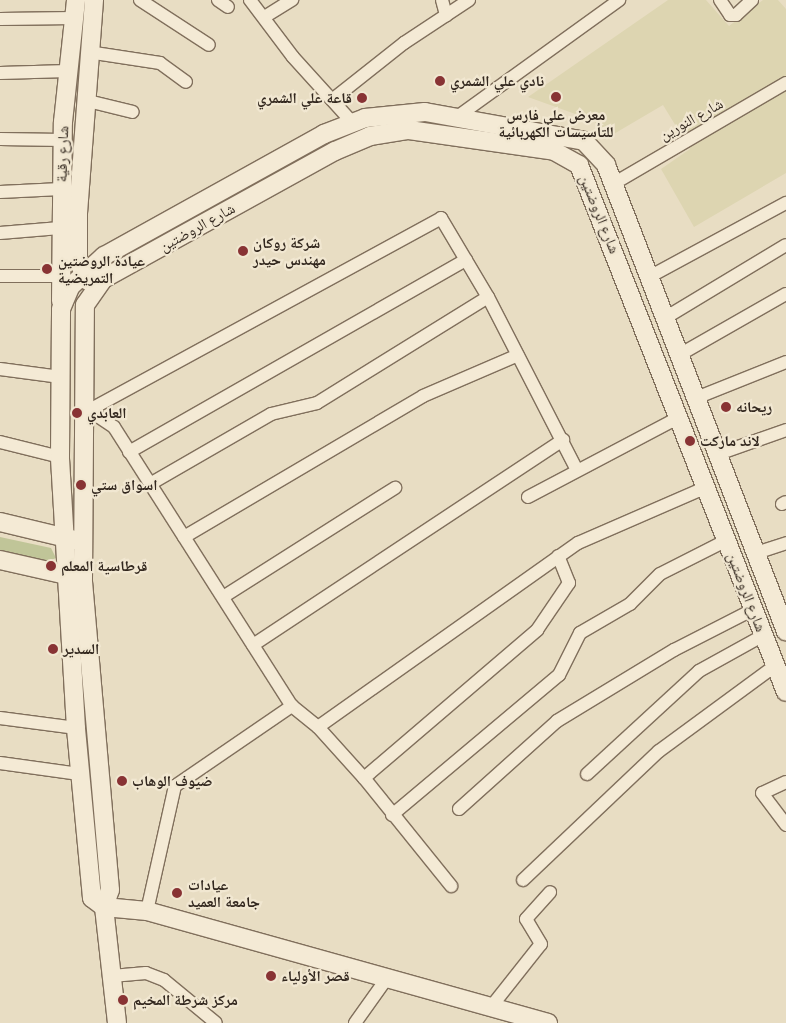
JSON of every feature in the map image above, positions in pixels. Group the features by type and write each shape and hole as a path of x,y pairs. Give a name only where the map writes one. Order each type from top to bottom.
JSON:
{"main road":[{"name":"شارع رقية","path":"76,0 62,148 60,457 79,774 90,891 104,907"},
{"name":"شارع رقية","path":"87,299 88,267 78,240 80,156 94,0"},
{"name":"شارع الروضتين","path":"88,267 352,122 401,112 457,117 576,136 597,152 613,184 786,631"},
{"name":"شارع الروضتين","path":"87,299 103,279 335,151 370,136 424,131 554,151 575,161 586,178 786,692"},
{"path":"62,148 71,163 80,156"},
{"path":"62,305 88,267 93,274 103,279"},
{"path":"62,305 78,293 87,299 82,414 83,579 110,890 104,907 117,1023"},
{"path":"0,522 83,541"},
{"path":"0,560 83,579"},
{"path":"104,907 147,911 548,1023"}],"street":[{"path":"140,0 210,45"},
{"path":"250,0 266,16 293,57 352,122"},
{"path":"266,16 292,0"},
{"path":"442,0 446,15"},
{"path":"332,100 469,0"},
{"path":"457,117 619,0"},
{"path":"720,0 730,15 736,15 752,0"},
{"path":"0,19 74,18"},
{"path":"88,52 160,63 186,82"},
{"path":"0,73 68,71"},
{"name":"شارع النورين","path":"613,184 786,83"},
{"path":"84,100 133,112"},
{"path":"0,138 62,148"},
{"path":"0,192 61,189"},
{"path":"649,276 786,203"},
{"path":"82,414 441,218 488,297 577,470"},
{"path":"0,233 60,228"},
{"path":"665,318 786,246"},
{"path":"129,452 466,260"},
{"path":"0,276 61,276"},
{"path":"679,355 786,294"},
{"path":"150,484 271,414 317,403 488,297"},
{"path":"184,537 423,396 518,355"},
{"path":"696,398 786,362"},
{"path":"0,369 60,377"},
{"path":"82,414 110,423 292,706 318,727 364,778 392,815 452,886"},
{"path":"528,497 680,417"},
{"path":"718,454 786,430"},
{"path":"253,645 563,440"},
{"path":"0,442 60,457"},
{"path":"318,727 578,542 707,487"},
{"path":"222,597 395,488"},
{"path":"392,815 558,675 580,633 630,604 660,574 727,540"},
{"path":"756,553 786,543"},
{"path":"364,778 537,630 569,583 558,556"},
{"path":"460,809 557,721 674,650 754,609"},
{"path":"587,774 699,672 764,635"},
{"path":"523,880 659,751 776,665"},
{"path":"147,911 175,786 292,706"},
{"path":"0,718 76,728"},
{"path":"0,763 79,774"},
{"path":"786,782 762,793 786,825"},
{"path":"491,1007 541,944 526,918 550,892"},
{"path":"112,976 146,973 164,980 216,1023"},
{"path":"355,1023 387,978"}],"shaded area":[{"path":"668,0 706,0 729,26 763,0 778,0 786,9 786,173 694,227 661,169 690,149 663,105 612,135 592,120 528,97"}],"green space":[{"path":"0,537 51,548 56,558 49,561 0,550"}],"place":[{"name":"نادي علي الشمري","path":"440,81"},
{"name":"معرض علي فارس للتأسيسات الكهربائية","path":"556,97"},
{"name":"قاعة علي الشمري","path":"362,98"},
{"name":"شركة روكان مهندس حيدر","path":"243,251"},
{"name":"عيادة الروضتين التمريضية","path":"47,269"},
{"name":"ريحانه","path":"726,407"},
{"name":"العابدي","path":"77,413"},
{"name":"لاند ماركت","path":"690,441"},
{"name":"اسواق ستي","path":"81,485"},
{"name":"قرطاسية المعلم","path":"51,566"},
{"name":"السدير","path":"53,649"},
{"name":"ضيوف الوهاب","path":"122,781"},
{"name":"عيادات جامعة العميد","path":"177,893"},
{"name":"قصر الأولياء","path":"271,976"},
{"name":"مركز شرطة المخيم","path":"123,1000"}]}
